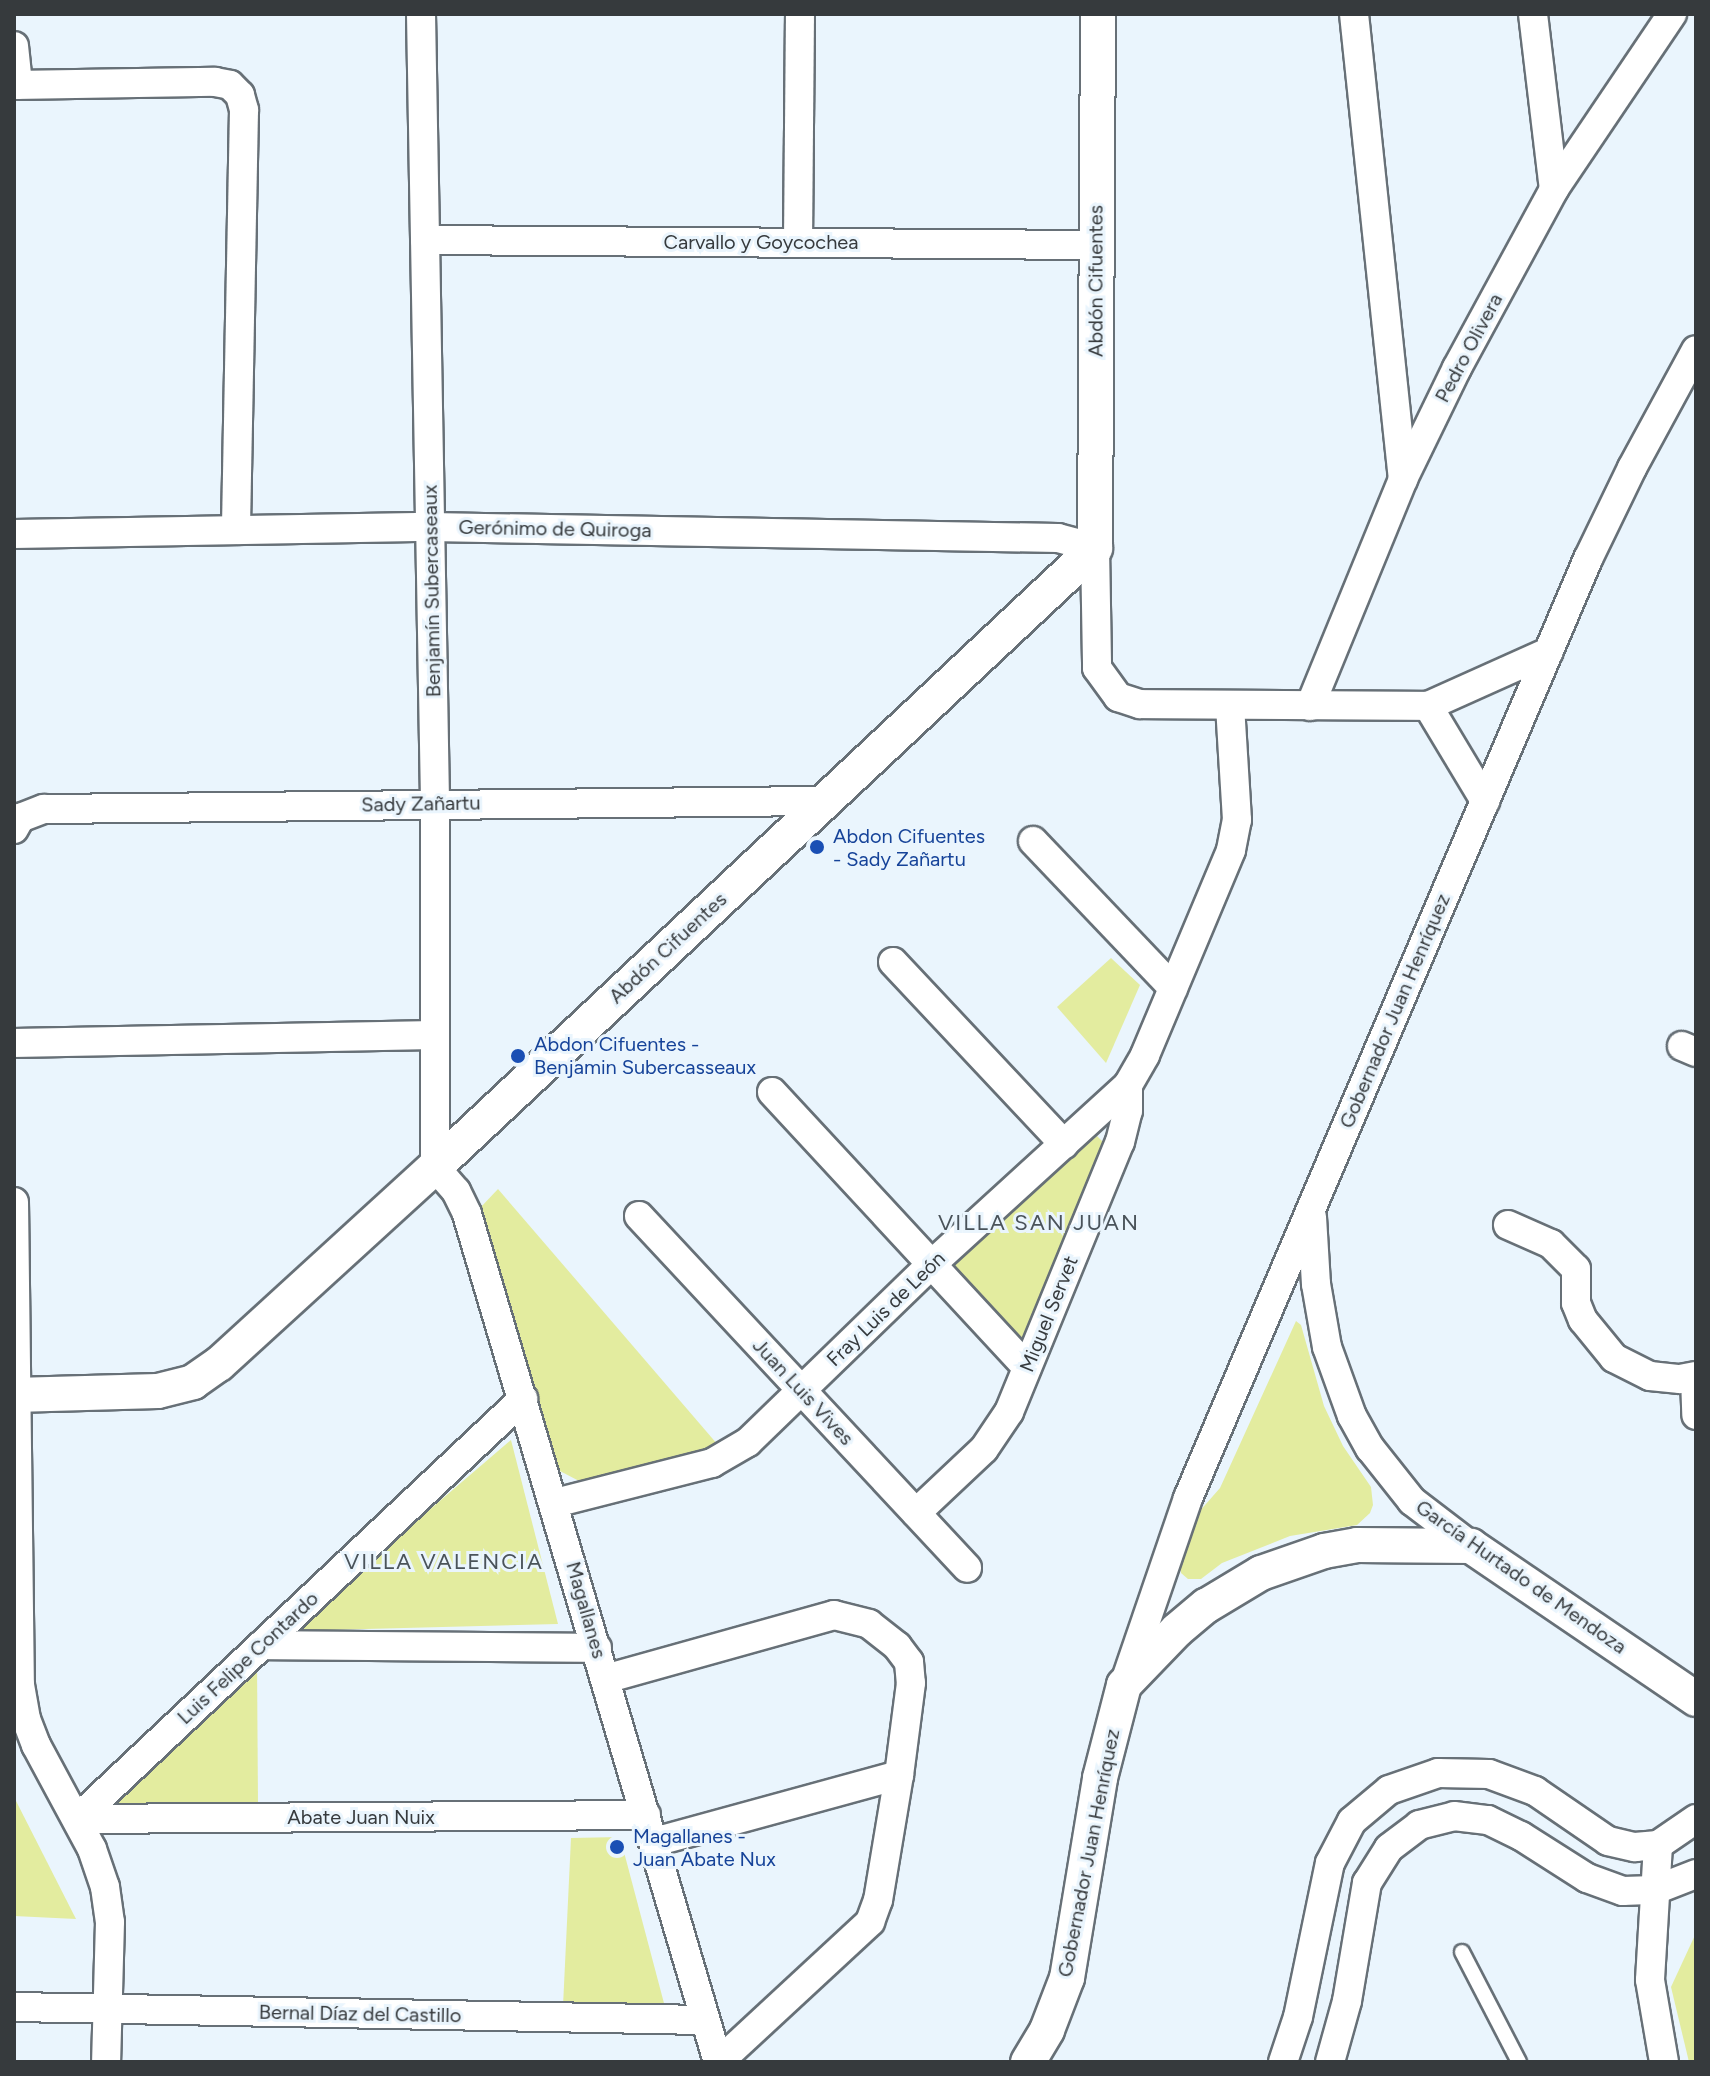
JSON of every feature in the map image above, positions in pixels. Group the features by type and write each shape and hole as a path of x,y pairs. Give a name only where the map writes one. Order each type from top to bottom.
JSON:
{"street":[{"name":"Benjamín Subercaseaux","path":"421,14 435,803 435,1167"},
{"path":"798,242 800,14"},
{"name":"Abdón Cifuentes","path":"1098,14 1095,548 1097,668 1109,689 1118,697 1140,704 1428,706 1548,652"},
{"path":"1354,14 1403,479"},
{"path":"1533,14 1554,189"},
{"name":"Pedro Olivera","path":"1310,706 1403,479 1457,368 1554,189 1672,14"},
{"path":"14,46 16,85 215,82 236,89 244,110 236,530"},
{"name":"Carvallo y Goycochea","path":"425,240 1096,245"},
{"name":"Gobernador Juan Henríquez","path":"1028,2062 1047,2030 1067,1978 1100,1778 1124,1685 1188,1498 1548,652 1626,481 1696,350"},
{"name":"Gerónimo de Quiroga","path":"14,534 431,527 1022,535 1058,538 1095,548"},
{"name":"Abdón Cifuentes","path":"15,1395 139,1393 193,1382 232,1354 1095,548"},
{"name":"Fray Luis de León","path":"555,1503 729,1456 1128,1085 1173,988 1235,835 1230,705"},
{"path":"1428,706 1485,801"},
{"name":"Sady Zañartu","path":"16,819 44,809 824,801"},
{"path":"1033,841 1173,988"},
{"path":"893,962 1064,1144"},
{"path":"14,1043 434,1035"},
{"name":"Miguel Servet","path":"916,1513 994,1435 1009,1412 1120,1142 1128,1111 1128,1085"},
{"path":"772,1092 1027,1367"},
{"name":"Magallanes","path":"435,1167 456,1191 467,1214 718,2062"},
{"path":"14,1202 20,1685 26,1719 36,1745 77,1819 100,1871 108,1904 106,2062"},
{"name":"García Hurtado de Mendoza","path":"1312,1207 1316,1284 1327,1347 1352,1416 1370,1448 1412,1501 1471,1546 1693,1689"},
{"name":"Juan Luis Vives","path":"639,1216 967,1568"},
{"path":"1508,1225 1551,1244 1576,1269 1576,1303 1583,1320 1614,1358 1650,1376 1695,1376 1696,1415"},
{"name":"Luis Felipe Contardo","path":"77,1819 523,1399"},
{"name":"Gobernador Juan Henríquez","path":"1124,1685 1177,1630 1206,1606 1261,1573 1292,1560 1357,1545 1471,1546"},
{"path":"605,1679 834,1615 869,1624 897,1646 909,1662 911,1683 899,1775 878,1900 870,1922 718,2062"},
{"path":"262,1645 597,1648"},
{"path":"1283,2062 1298,2017 1322,1888 1339,1840 1369,1804 1400,1784 1438,1773 1489,1774 1535,1791 1608,1841 1635,1847 1658,1845 1696,1819"},
{"name":"Abate Juan Nuix","path":"77,1819 650,1828 899,1775"},
{"path":"1330,2062 1347,2001 1367,1883 1389,1848 1419,1825 1454,1816 1488,1820 1603,1886 1639,1893 1696,1874"},
{"path":"1658,1845 1650,1980 1664,2062"},
{"name":"Bernal Díaz del Castillo","path":"14,2007 705,2020"},
{"path":"1298,2017 1303,2062"}],"lane":[{"path":"1462,1952 1519,2062"}],"green space":[{"path":"1111,958 1140,985 1106,1063 1057,1007"},
{"path":"1097,1136 1103,1142 1024,1342 955,1269 955,1260"},
{"path":"498,1189 718,1445 581,1482 558,1470 480,1208"},
{"path":"1296,1321 1301,1325 1324,1406 1343,1446 1371,1487 1373,1505 1370,1513 1357,1525 1290,1536 1222,1563 1201,1579 1188,1579 1181,1573 1180,1564 1198,1513 1220,1488"},
{"path":"511,1440 558,1624 288,1631"},
{"path":"257,1660 258,1805 105,1808"},
{"path":"14,1797 76,1919 14,1916"},
{"path":"620,1837 665,2007 563,2006 571,1838"},
{"path":"1696,1933 1696,2062 1689,2062 1671,1987"}],"place":[{"name":"Abdon Cifuentes - Sady Zañartu","path":"817,847"},
{"name":"Abdon Cifuentes - Benjamin Subercasseaux","path":"518,1056"},
{"name":"Magallanes - Juan Abate Nux","path":"617,1847"}],"district":[{"name":"VILLA SAN JUAN","path":"1039,1223"},
{"name":"VILLA VALENCIA","path":"444,1562"}]}
